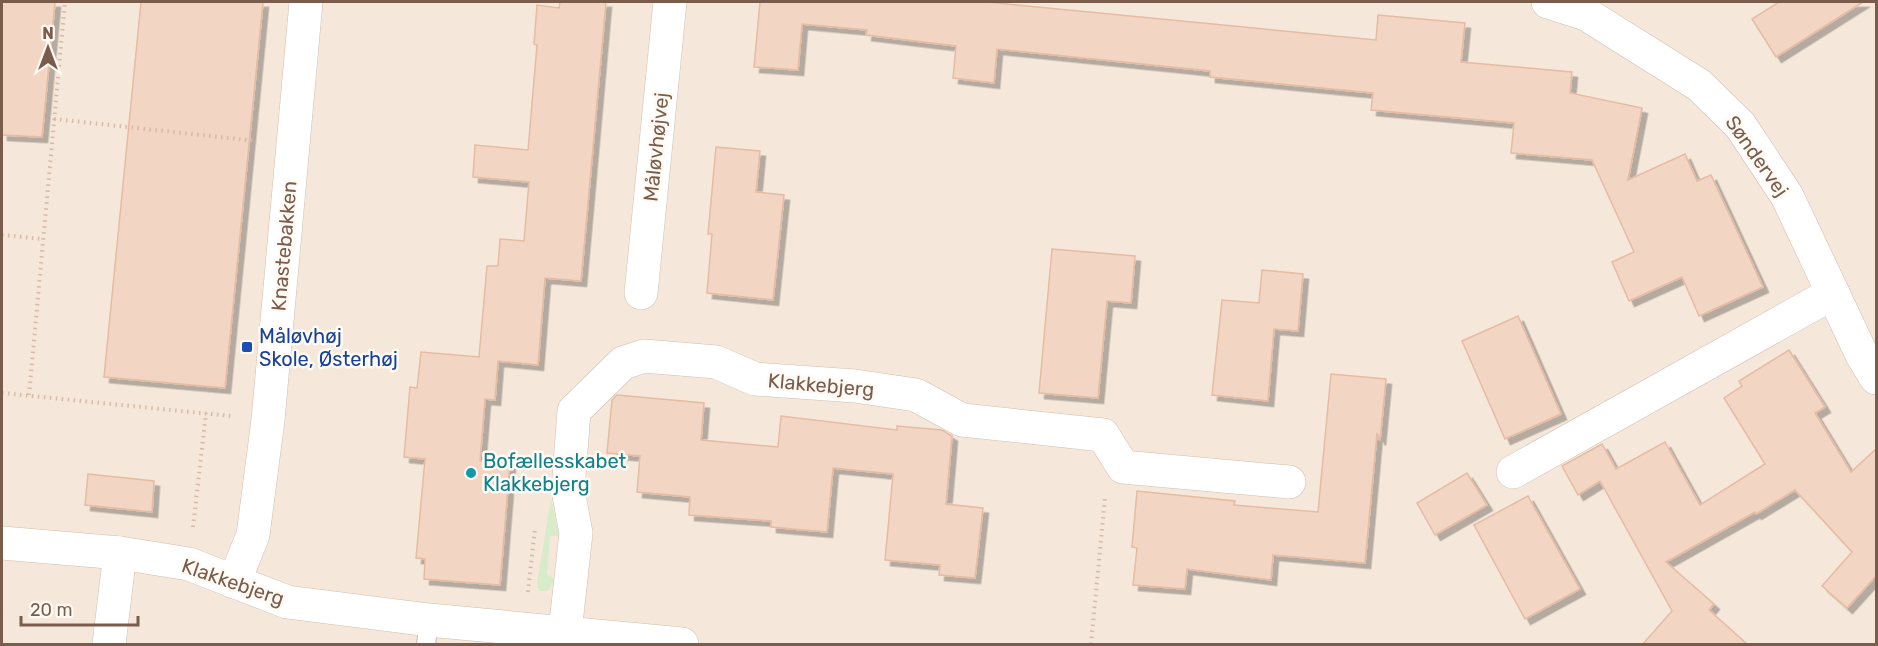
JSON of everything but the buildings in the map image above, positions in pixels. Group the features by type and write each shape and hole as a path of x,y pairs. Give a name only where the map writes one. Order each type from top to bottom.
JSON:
{"street":[{"name":"Knastebakken","path":"234,582 253,535 268,420 306,2"},
{"name":"Måløvhøjvej","path":"642,293 670,2"},
{"name":"Søndervej","path":"1548,2 1586,14 1699,85 1740,125 1787,196 1862,355 1876,378"},
{"path":"1513,472 1833,293"},
{"name":"Klakkebjerg","path":"553,636 576,532 568,490 574,411 623,363 644,356 716,362 755,378 855,386 916,396 962,420 1103,435 1123,467"},
{"path":"1123,467 1289,482"},
{"name":"Klakkebjerg","path":"2,543 120,553 189,564 287,602 427,632 553,636 682,645"},
{"path":"109,645 120,553"}],"path":[{"path":"29,396 65,2"},
{"path":"54,119 293,145"},
{"path":"2,236 43,240"},
{"path":"2,393 268,420"},
{"path":"189,564 206,413"},
{"path":"1091,645 1107,478 1123,467"}],"shaded area":[{"path":"2,2 1876,2 1876,644 2,644"}],"green space":[{"path":"551,499 559,536 550,536 547,575 557,579 547,591 539,591 537,583"}],"place":[{"name":"Måløvhøj Skole, Østerhøj","path":"247,347"},
{"name":"Bofællesskabet Klakkebjerg","path":"471,473"}]}
